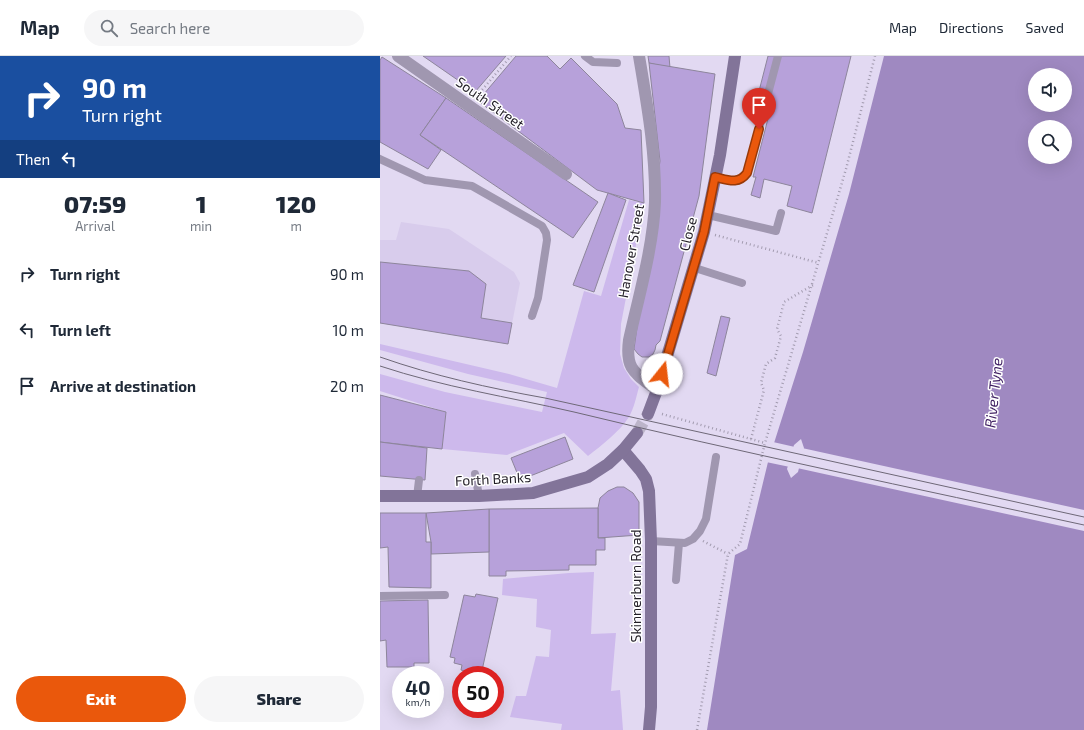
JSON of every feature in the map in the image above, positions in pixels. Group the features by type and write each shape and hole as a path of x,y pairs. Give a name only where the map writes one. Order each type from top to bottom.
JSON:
{"main road":[{"name":"Close","path":"649,412 695,268 704,232 715,177 735,56"},
{"name":"Forth Banks","path":"380,496 479,496 532,493 588,477 608,464 623,450 637,433"},
{"name":"Skinnerburn Road","path":"623,450 646,479 649,491 651,541 651,707 649,730"}],"street":[{"name":"South Street","path":"398,56 566,174"},
{"name":"Hanover Street","path":"639,56 654,161 655,202 650,246 627,353 628,362 636,373 657,390"}],"lane":[{"path":"584,56 593,62 617,63"},
{"path":"715,177 733,182 743,178 747,173 778,56"},
{"path":"380,159 425,180 472,186 542,226 546,233 547,240 538,298 532,316"},
{"path":"708,215 776,231 781,213"},
{"path":"695,268 742,283"},
{"path":"651,541 685,543 693,539 700,531 706,519 716,457"},
{"path":"475,474 479,496"},
{"path":"417,497 418,480"},
{"path":"676,580 679,543"},
{"path":"380,596 445,595"}],"path":[{"path":"469,106 511,56"},
{"path":"697,730 728,554 740,544 766,443 846,169 875,56"},
{"path":"704,232 819,263"},
{"path":"751,439 764,390 761,384 766,364 775,358 781,336 777,329 784,302 813,285"},
{"path":"649,412 766,443"},
{"path":"703,541 728,554"}],"shaded area":[{"path":"629,200 644,203 621,324 620,354 624,368 631,379 639,387 635,403 625,423 610,438 588,456 564,433 507,455 442,449 446,412 380,391 380,374 445,392 542,412 547,392 468,374 380,350 380,344 509,374 557,388 584,291 601,296"},
{"path":"401,222 449,229 514,272 520,283 508,344 380,323 380,240 396,240"},
{"path":"594,572 591,634 616,633 611,691 620,690 623,730 561,730 562,724 510,717 516,696 526,696 536,656 549,657 551,630 536,627 537,599 502,595 503,579"}],"water":[{"name":"River Tyne","path":"884,56 1084,56 1084,730 707,730 735,555 747,549 768,462 803,352 849,194","holes":["801,439 804,448 798,472 791,478 787,469 794,445"]}],"pier":[{"path":"773,442 795,447 790,467 766,462"},
{"path":"802,448 1084,510 1084,531 797,468"}],"building":[{"path":"423,56 506,56 475,92"},
{"path":"516,56 547,56 560,69 571,58 617,104 625,128 641,130 644,203 597,190 478,101"},
{"path":"648,56 669,56 670,68 649,63"},
{"path":"768,56 851,56 812,213 787,206 792,186 764,179 760,198 751,195 756,177 753,177 772,103 757,99"},
{"path":"382,57 446,98 420,135 441,150 428,169 380,142 380,60"},
{"path":"649,63 715,74 699,196 660,341 656,345 653,354 649,357 642,357 634,349 660,161"},
{"path":"446,98 598,202 573,238 420,135"},
{"path":"608,193 626,200 594,292 573,285"},
{"path":"380,262 469,271 486,284 481,318 512,323 508,344 380,323"},
{"path":"721,316 730,318 716,376 707,373"},
{"path":"380,395 446,412 442,449 380,442"},
{"path":"565,437 573,459 520,480 511,458"},
{"path":"380,442 427,448 425,480 380,476"},
{"path":"617,487 624,487 633,493 639,502 639,535 598,538 598,508 600,498 608,491"},
{"path":"598,508 598,538 605,538 605,550 596,550 596,565 569,565 569,570 506,571 506,576 489,576 489,509"},
{"path":"489,509 489,552 431,554 431,542 426,513"},
{"path":"380,513 426,513 426,542 431,542 431,588 389,587 388,547 380,548"},
{"path":"476,594 498,598 483,666 462,666 454,663 455,658 450,657 464,595 475,597"},
{"path":"428,600 429,663 414,663 414,666 387,667 386,640 380,641 380,601"}],"tunnel":[{"path":"637,433 648,414"}],"tram line":[{"path":"380,357 441,376 482,386 545,398 1084,517"},
{"path":"380,366 452,386 1084,525"}],"route":[{"path":"662,374 670,344 695,268 708,215 715,177 733,182 743,178 747,173 759,129"}]}
